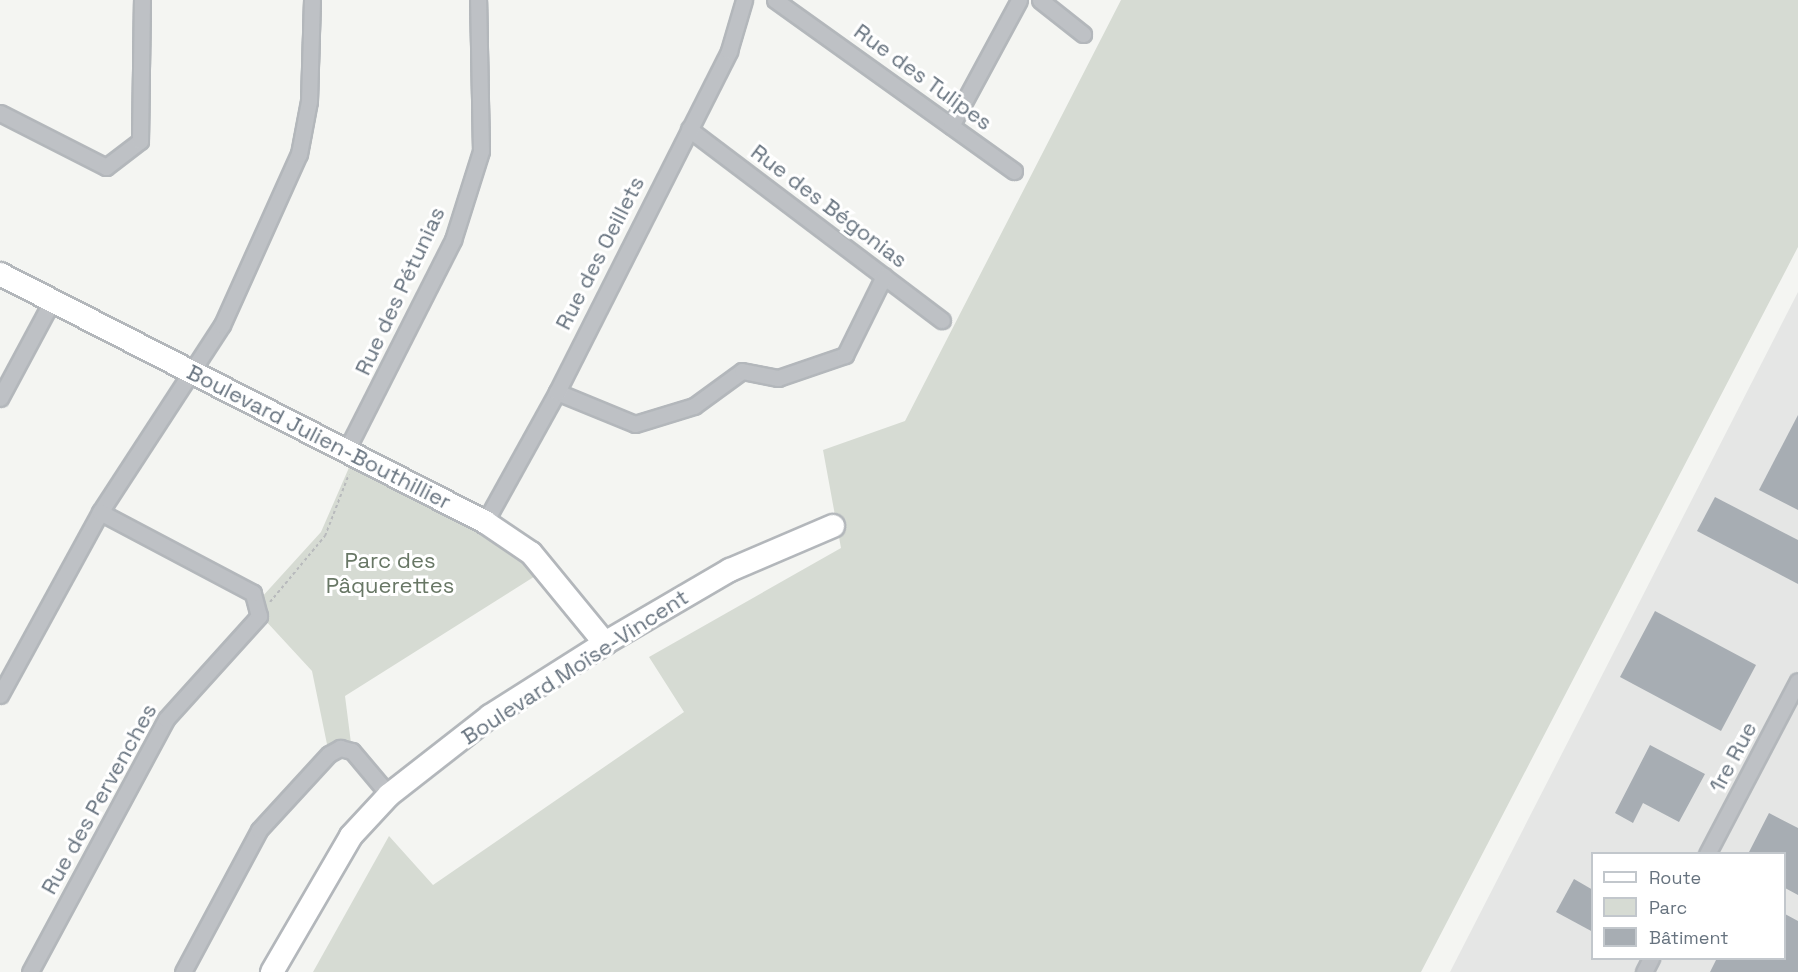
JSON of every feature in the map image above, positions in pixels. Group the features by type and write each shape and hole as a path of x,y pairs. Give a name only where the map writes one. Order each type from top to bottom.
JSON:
{"street":[{"path":"0,113 106,167 140,141 142,0"},
{"path":"0,695 100,512 193,373 222,325 299,154 309,101 312,0"},
{"name":"Rue des Pétunias","path":"345,451 453,240 481,151 478,0"},
{"name":"Rue des Oeillets","path":"485,522 557,392 729,51 744,0"},
{"name":"Rue des Tulipes","path":"775,0 1014,171"},
{"path":"951,126 1019,0"},
{"path":"1040,0 1083,34"},
{"name":"Rue des Bégonias","path":"689,129 942,320"},
{"name":"Boulevard Julien-Bouthillier","path":"0,274 485,522 531,553 605,643"},
{"path":"557,392 635,424 694,406 742,371 778,378 845,355 884,276"},
{"path":"0,398 52,301"},
{"path":"100,512 253,593 259,616"},
{"name":"Boulevard Moïse-Vincent","path":"272,972 351,836 388,795 490,716 605,643 730,570 833,526"},
{"name":"Rue des Pervenches","path":"30,972 166,719 259,616"},
{"name":"1re Rue","path":"1708,852 1798,681"},
{"path":"183,972 259,830 329,754 340,748 352,751 388,795"}],"path":[{"path":"259,616 325,536 350,480 345,451"}],"shaded area":[{"path":"1798,292 1798,972 1450,972"}],"green space":[{"path":"1121,0 1798,0 1798,247 1421,972 313,972 389,836 433,885 684,712 649,657 841,548 823,450 905,421"},
{"name":"Parc des Pâquerettes","path":"351,463 483,530 540,573 345,696 352,751 329,754 312,671 264,619 261,598 321,532"}],"building":[{"path":"1798,415 1798,510 1759,490"},
{"path":"1715,497 1798,540 1798,584 1697,531"},
{"path":"1655,611 1756,665 1721,731 1620,677"},
{"path":"1650,745 1705,774 1679,822 1643,803 1633,823 1615,813"},
{"path":"1769,813 1798,828 1798,895 1786,889 1786,852 1749,852"},
{"path":"1574,879 1591,889 1591,931 1556,912"},
{"path":"1786,915 1798,921 1798,972 1710,972 1716,960 1786,960"}]}
